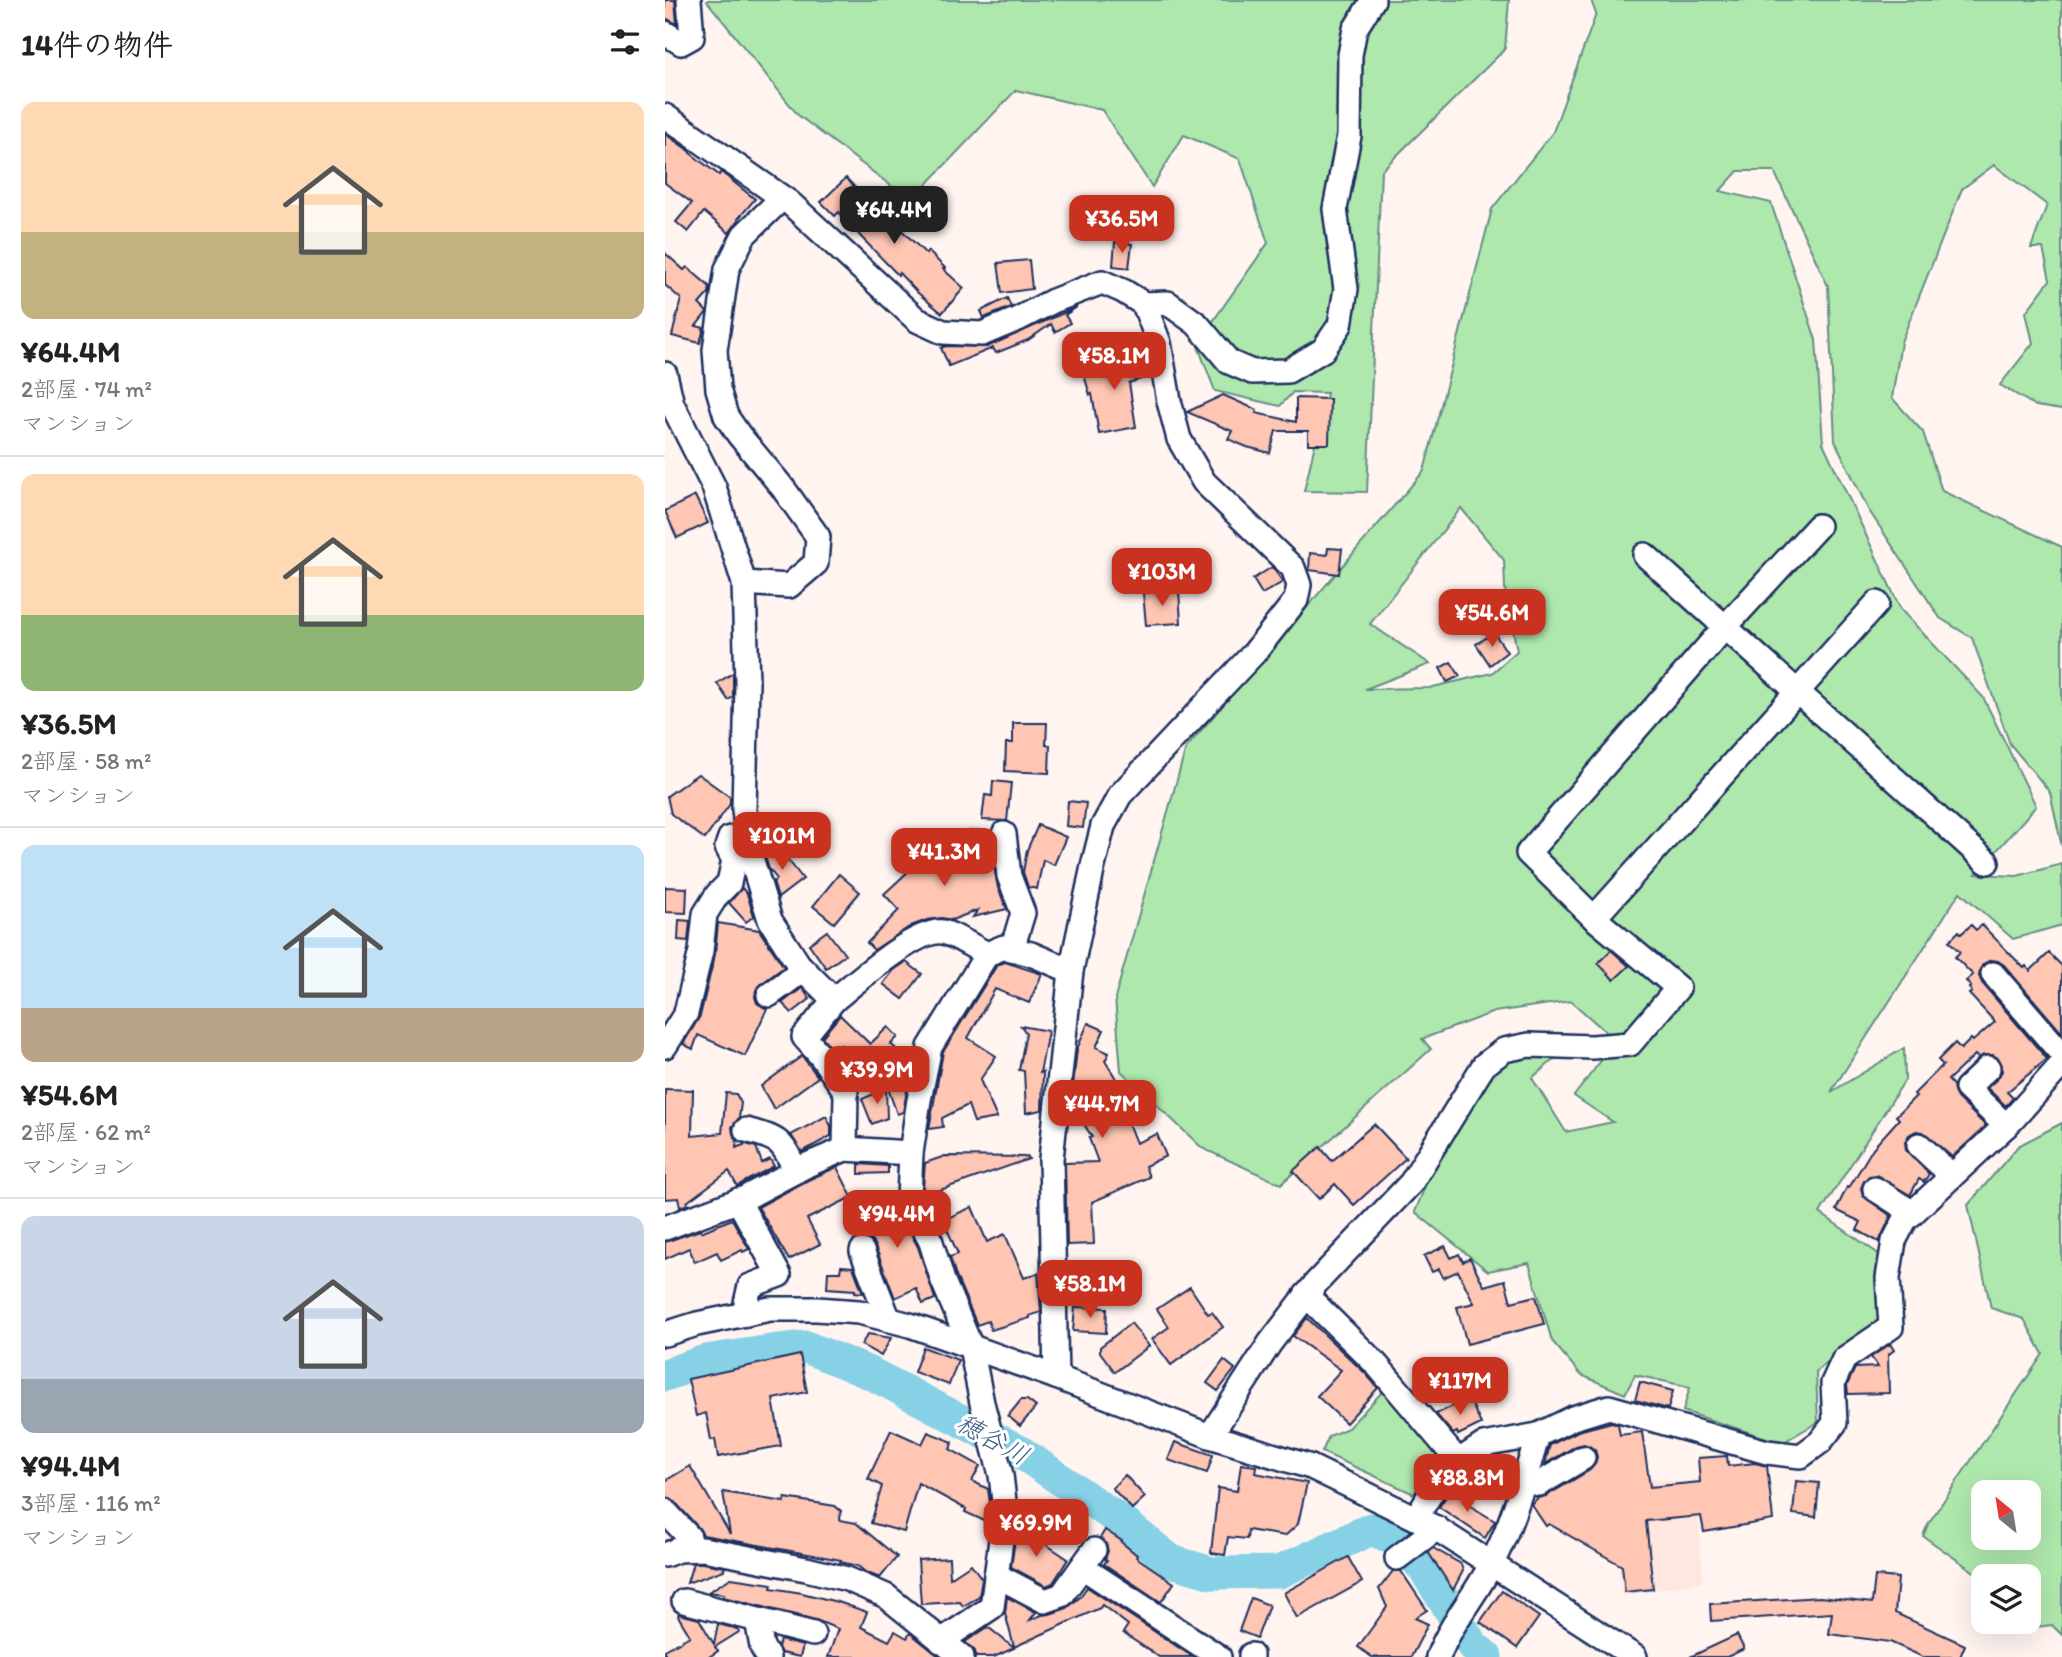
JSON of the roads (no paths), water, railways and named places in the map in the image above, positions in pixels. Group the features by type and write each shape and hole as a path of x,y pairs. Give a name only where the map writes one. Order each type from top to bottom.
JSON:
{"street":[{"path":"665,33 681,43 692,37 689,0"},
{"path":"665,116 782,198 917,320 943,332 982,334 1019,320 1053,301 1103,282 1144,304 1168,303 1196,324 1229,362 1252,372 1288,371 1324,350 1340,325 1346,289 1335,209 1349,136 1350,55 1355,29 1373,0"},
{"path":"744,583 789,586 816,563 818,537 726,416 718,389 715,350 727,268 744,235 782,198"},
{"path":"1056,1377 1051,1159 1071,971 1103,826 1119,795 1255,652 1296,600 1299,585 1293,568 1204,482 1179,439 1159,344 1144,304"},
{"path":"665,374 671,404 714,487 744,583 747,683 744,810 750,854 770,920 803,970 834,1000"},
{"path":"1210,1436 1270,1342 1306,1295 1411,1183 1484,1065 1504,1050 1529,1045 1592,1047 1630,1044 1678,988 1594,918 1528,853 1725,627 1818,526"},
{"path":"1645,555 1987,862"},
{"path":"1594,918 1877,603"},
{"path":"1004,834 1009,876 1023,913 1012,949"},
{"path":"665,1046 686,1013 701,951 705,914 717,895 729,883 734,860 727,847 730,838 747,835"},
{"path":"845,1149 846,1092 804,1037 834,1000 902,947 926,934 943,932 987,954"},
{"path":"941,1641 992,1607 1005,1510 1000,1475 979,1392 971,1347 943,1281 931,1242 909,1199 911,1153 919,1100 930,1047 987,954 1004,947 1031,954 1071,971"},
{"path":"769,995 803,970"},
{"path":"1993,974 2062,1054"},
{"path":"1397,1558 1418,1543 1437,1483 1458,1461 1483,1445 1538,1434 1573,1418 1609,1407 1767,1452 1801,1456 1820,1442 1835,1423 1833,1383 1845,1359 1891,1327 1888,1278 1894,1241 1905,1220 2006,1126 2062,1064"},
{"path":"1988,1069 1968,1088 2006,1126"},
{"path":"746,1130 775,1139 787,1152 796,1171"},
{"path":"1919,1145 1952,1176"},
{"path":"665,1228 738,1200 845,1149 911,1153"},
{"path":"1875,1189 1913,1213"},
{"path":"738,1200 779,1275 750,1286 746,1314"},
{"path":"862,1251 889,1320"},
{"path":"1306,1295 1376,1364 1458,1461"},
{"path":"665,1334 697,1324 770,1309 859,1312 910,1325 1210,1436 1311,1467 1426,1523 1635,1657"},
{"path":"1438,1657 1447,1634 1492,1564 1525,1481 1538,1434"},
{"path":"1525,1481 1539,1484 1583,1458"},
{"path":"665,1511 689,1537 692,1549"},
{"path":"665,1555 678,1550 703,1549 847,1579 886,1595 962,1657"},
{"path":"996,1575 1045,1601 1062,1595 1088,1559 1219,1657"},
{"path":"684,1601 813,1634"},
{"path":"757,1620 758,1654"}],"waterway":[{"name":"穂谷川","path":"665,1375 705,1361 806,1347 872,1374 1019,1451 1122,1522 1171,1561 1212,1573 1279,1572 1371,1529 1402,1542 1425,1570 1473,1646 1486,1657"}]}
